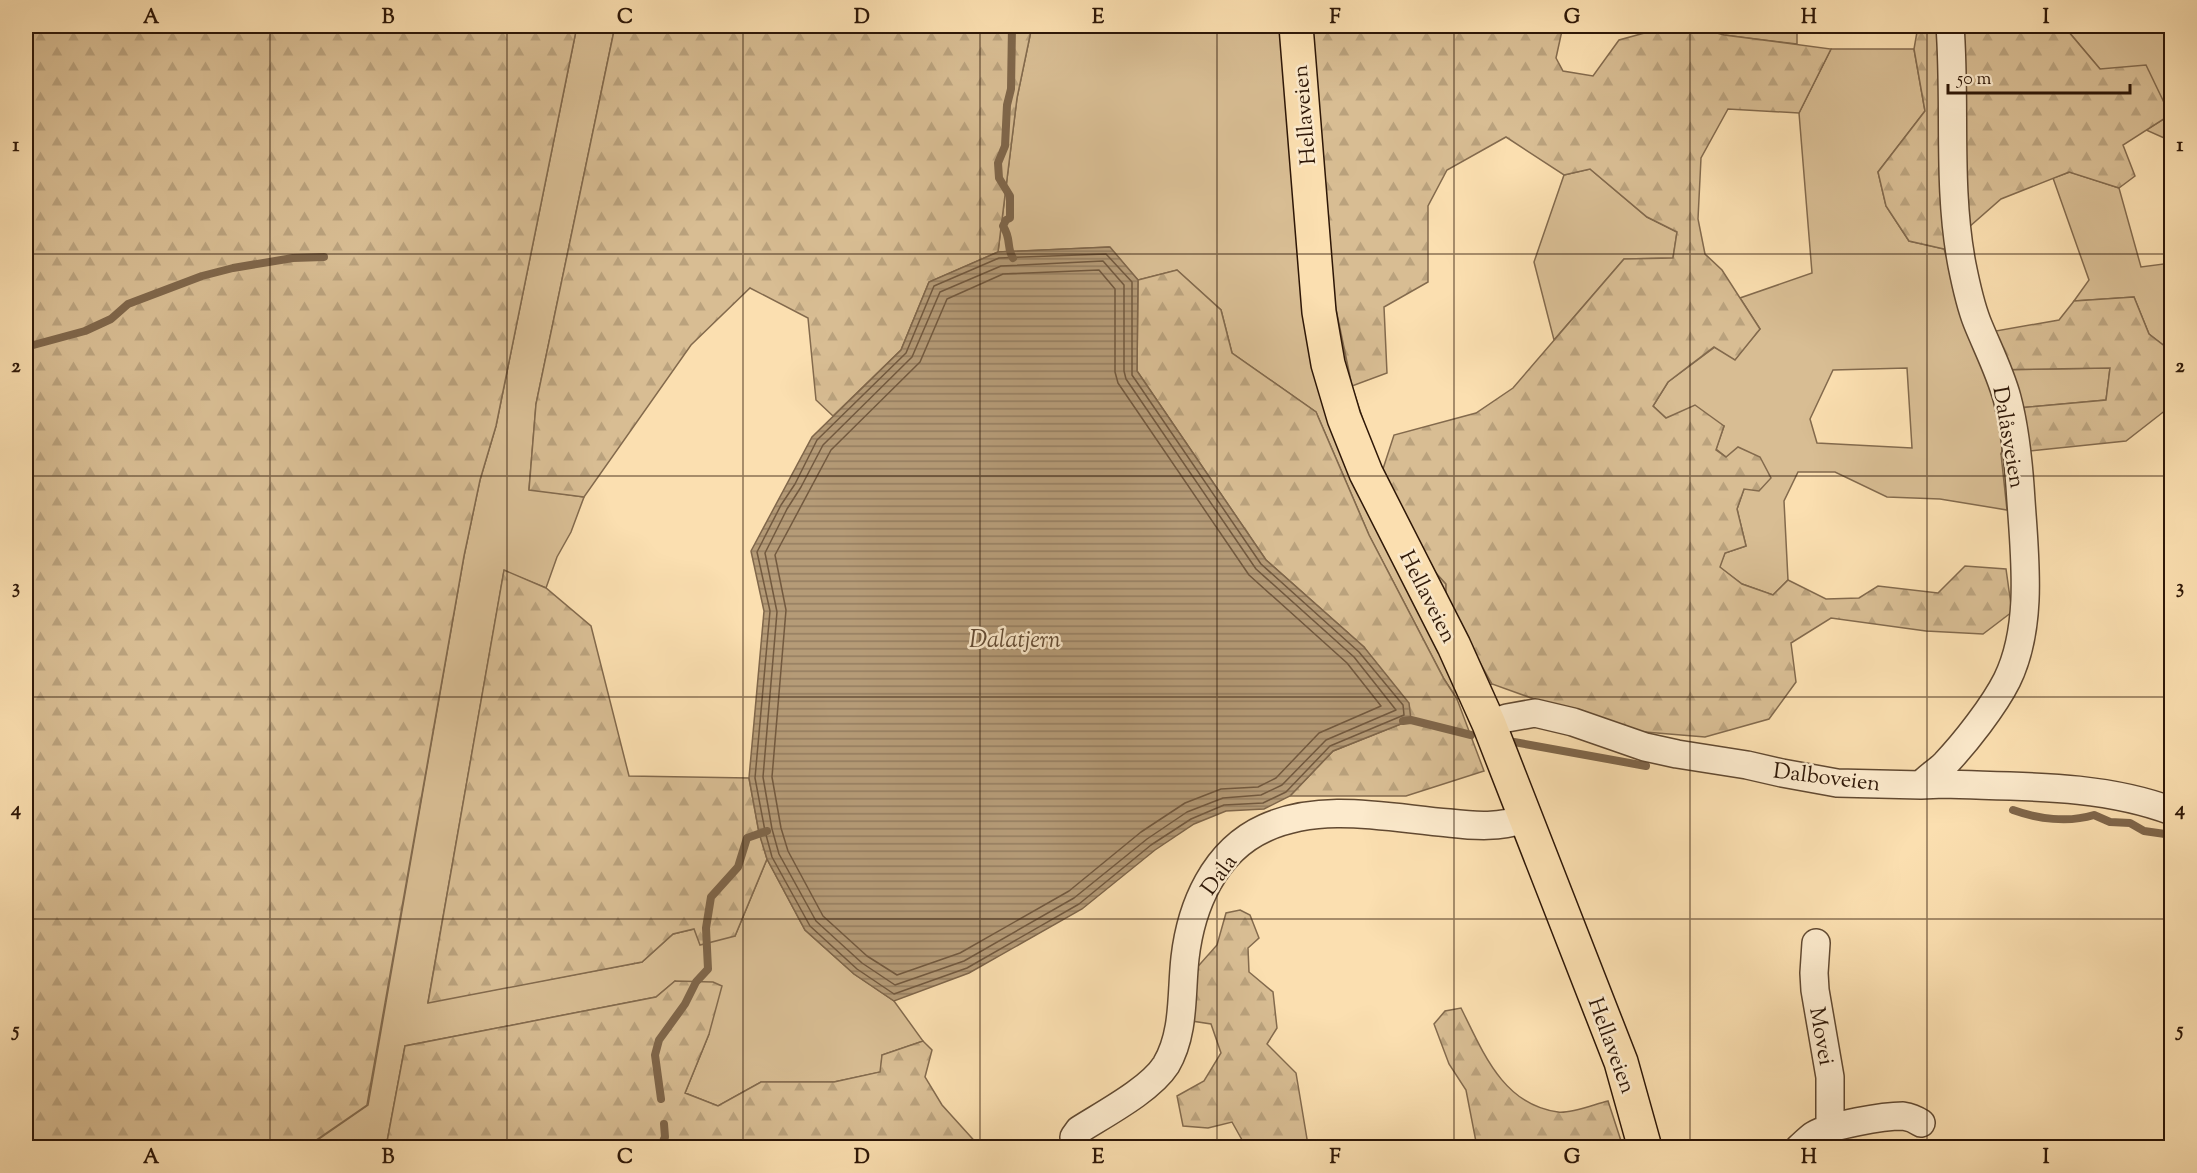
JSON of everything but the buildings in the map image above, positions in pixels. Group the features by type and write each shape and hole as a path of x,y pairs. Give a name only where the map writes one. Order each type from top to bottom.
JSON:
{"main road":[{"name":"Hellaveien","path":"1296,26 1319,312 1328,364 1337,395 1351,439 1366,473 1454,646 1489,723 1621,1062 1645,1148"}],"street":[{"name":"Dalåsveien","path":"1921,785 1958,749 2005,683 2018,651 2025,595 2023,524 2014,433 2002,382 1976,320 1968,293 1956,227 1952,161 1953,70 1950,26"},
{"name":"Dalboveien","path":"1489,723 1535,713 1573,722 1645,747 1837,783 1944,784 2088,792 2146,801 2172,811"},
{"name":"Dala","path":"1076,1148 1074,1137 1079,1130 1128,1099 1165,1066 1174,1047 1179,1027 1185,957 1193,915 1208,882 1228,854 1244,841 1265,828 1290,820 1321,815 1369,814 1477,826 1511,824 1526,818"},
{"name":"Movei","path":"1816,943 1815,990 1830,1077 1830,1129"},
{"path":"1799,1148 1814,1136 1830,1129 1903,1116 1921,1123"}],"green space":[{"path":"26,26 577,26 496,426 480,480 464,556 367,1105 306,1147 26,1147"},
{"path":"577,26 615,26 536,404 529,489 584,497 546,588 504,571 428,1002 642,962 673,934 694,929 735,936 767,859 805,930 854,974 894,1001 923,1041 882,1055 881,1072 834,1082 761,1082 718,1106 685,1093 709,1034 675,981 656,997 405,1046 386,1147 306,1148 368,1105 464,556 480,480 496,426"},
{"path":"615,26 1032,26 1017,98 998,252 929,282 901,350 833,416 816,400 808,318 750,288 691,345 584,497 529,490 536,404"},
{"path":"1032,26 1308,26 1332,290 1352,386 1381,475 1427,563 1446,584 1446,602 1492,684 1457,699 1444,679 1369,535 1316,412 1232,353 1221,310 1177,270 1138,280 1109,247 998,252 1017,98"},
{"path":"1308,26 1563,26 1556,58 1563,71 1593,76 1619,40 1670,26 1692,26 1724,35 1831,49 1799,113 1728,109 1701,158 1698,219 1705,254 1722,270 1760,329 1735,360 1714,347 1668,382 1653,406 1666,418 1695,405 1724,426 1716,450 1726,457 1738,447 1760,457 1771,478 1759,491 1744,489 1737,509 1746,546 1725,553 1720,567 1742,584 1773,595 1788,580 1826,599 1859,598 1878,586 1938,593 1965,566 2006,569 2012,612 1983,634 1926,631 1831,618 1791,643 1796,682 1769,719 1705,737 1621,730 1492,684 1446,602 1446,584 1427,563 1381,475 1394,435 1476,413 1513,388 1624,259 1673,258 1677,232 1647,217 1590,169 1564,175 1506,137 1447,170 1428,206 1428,282 1384,307 1387,373 1352,386 1332,290"},
{"path":"1692,26 1797,26 1797,44 1724,35"},
{"path":"1918,26 2066,26 2100,69 2146,65 2170,115 2123,145 2135,176 2119,188 2069,172 2001,199 1944,249 1909,241 1886,206 1878,172 1925,111 1914,49"},
{"path":"2066,26 2171,26 2171,141 2146,130 2170,115 2100,69"},
{"path":"1831,49 1914,49 1925,111 1878,172 1886,206 1909,241 1944,249 1984,370 2110,368 2106,400 2019,408 2001,454 2007,510 1940,499 1887,497 1835,472 1798,472 1784,501 1788,580 1773,595 1742,584 1719,567 1725,553 1746,546 1737,509 1744,489 1726,457 1716,449 1724,426 1666,418 1653,406 1668,382 1715,347 1735,359 1760,329 1740,298 1812,273 1799,113","holes":["1907,368 1912,448 1817,443 1810,419 1833,370"]},
{"path":"1590,169 1647,217 1677,232 1673,258 1624,259 1554,340 1534,262 1564,175"},
{"path":"2070,172 2119,188 2141,267 2171,263 2171,351 2149,334 2134,297 2074,301 2089,280 2053,178"},
{"path":"1177,270 1221,310 1232,353 1316,412 1369,535 1444,679 1457,699 1484,771 1406,796 1290,796 1333,751 1411,720 1364,647 1266,560 1137,371 1138,280"},
{"path":"2134,297 2149,334 2171,351 2171,406 2126,441 2001,454 2019,408 2106,400 2110,368 1984,370 1973,335 2059,320 2074,301"},
{"path":"504,570 546,588 591,626 629,776 749,778 759,832 767,859 735,936 700,945 694,929 673,934 642,962 428,1003"},
{"path":"1240,910 1250,915 1259,938 1248,948 1249,972 1273,992 1277,1028 1267,1044 1296,1073 1308,1145 1305,1148 1246,1147 1232,1122 1208,1128 1183,1126 1177,1096 1204,1081 1221,1053 1211,1024 1192,1021 1193,972 1217,945 1226,913"},
{"path":"675,981 713,982 722,986 709,1034 685,1093 718,1106 761,1082 834,1082 880,1072 882,1055 923,1041 932,1050 925,1077 942,1105 980,1147 386,1147 405,1046 656,997"},
{"path":"1461,1008 1487,1058 1509,1088 1523,1099 1539,1107 1558,1112 1576,1110 1608,1101 1623,1147 1477,1147 1466,1090 1449,1064 1434,1024 1445,1011"}],"water":[{"name":"Dalatjern","path":"1110,247 1138,280 1137,371 1266,560 1364,647 1409,703 1411,720 1333,751 1290,796 1264,809 1226,811 1194,824 1155,850 1082,909 969,973 894,1001 854,974 805,930 767,859 759,833 749,778 764,611 751,551 812,437 901,350 929,282 998,252"}],"waterway":[{"path":"1012,26 1011,89 1007,105 1005,146 998,163 999,178 1010,196 1010,218 1003,226 1013,258"},
{"path":"26,347 85,331 111,319 128,304 202,276 233,268 293,258 324,257"},
{"path":"1403,721 1411,720 1471,735"},
{"path":"1514,742 1646,766"},
{"path":"2013,810 2053,819 2074,819 2094,815 2110,822 2130,823 2144,831 2172,835"},
{"path":"661,1099 655,1055 659,1040 685,1004 696,982 708,969 706,928 711,897 738,867 747,838 767,831"},
{"path":"660,1148 665,1137 664,1124"}]}
